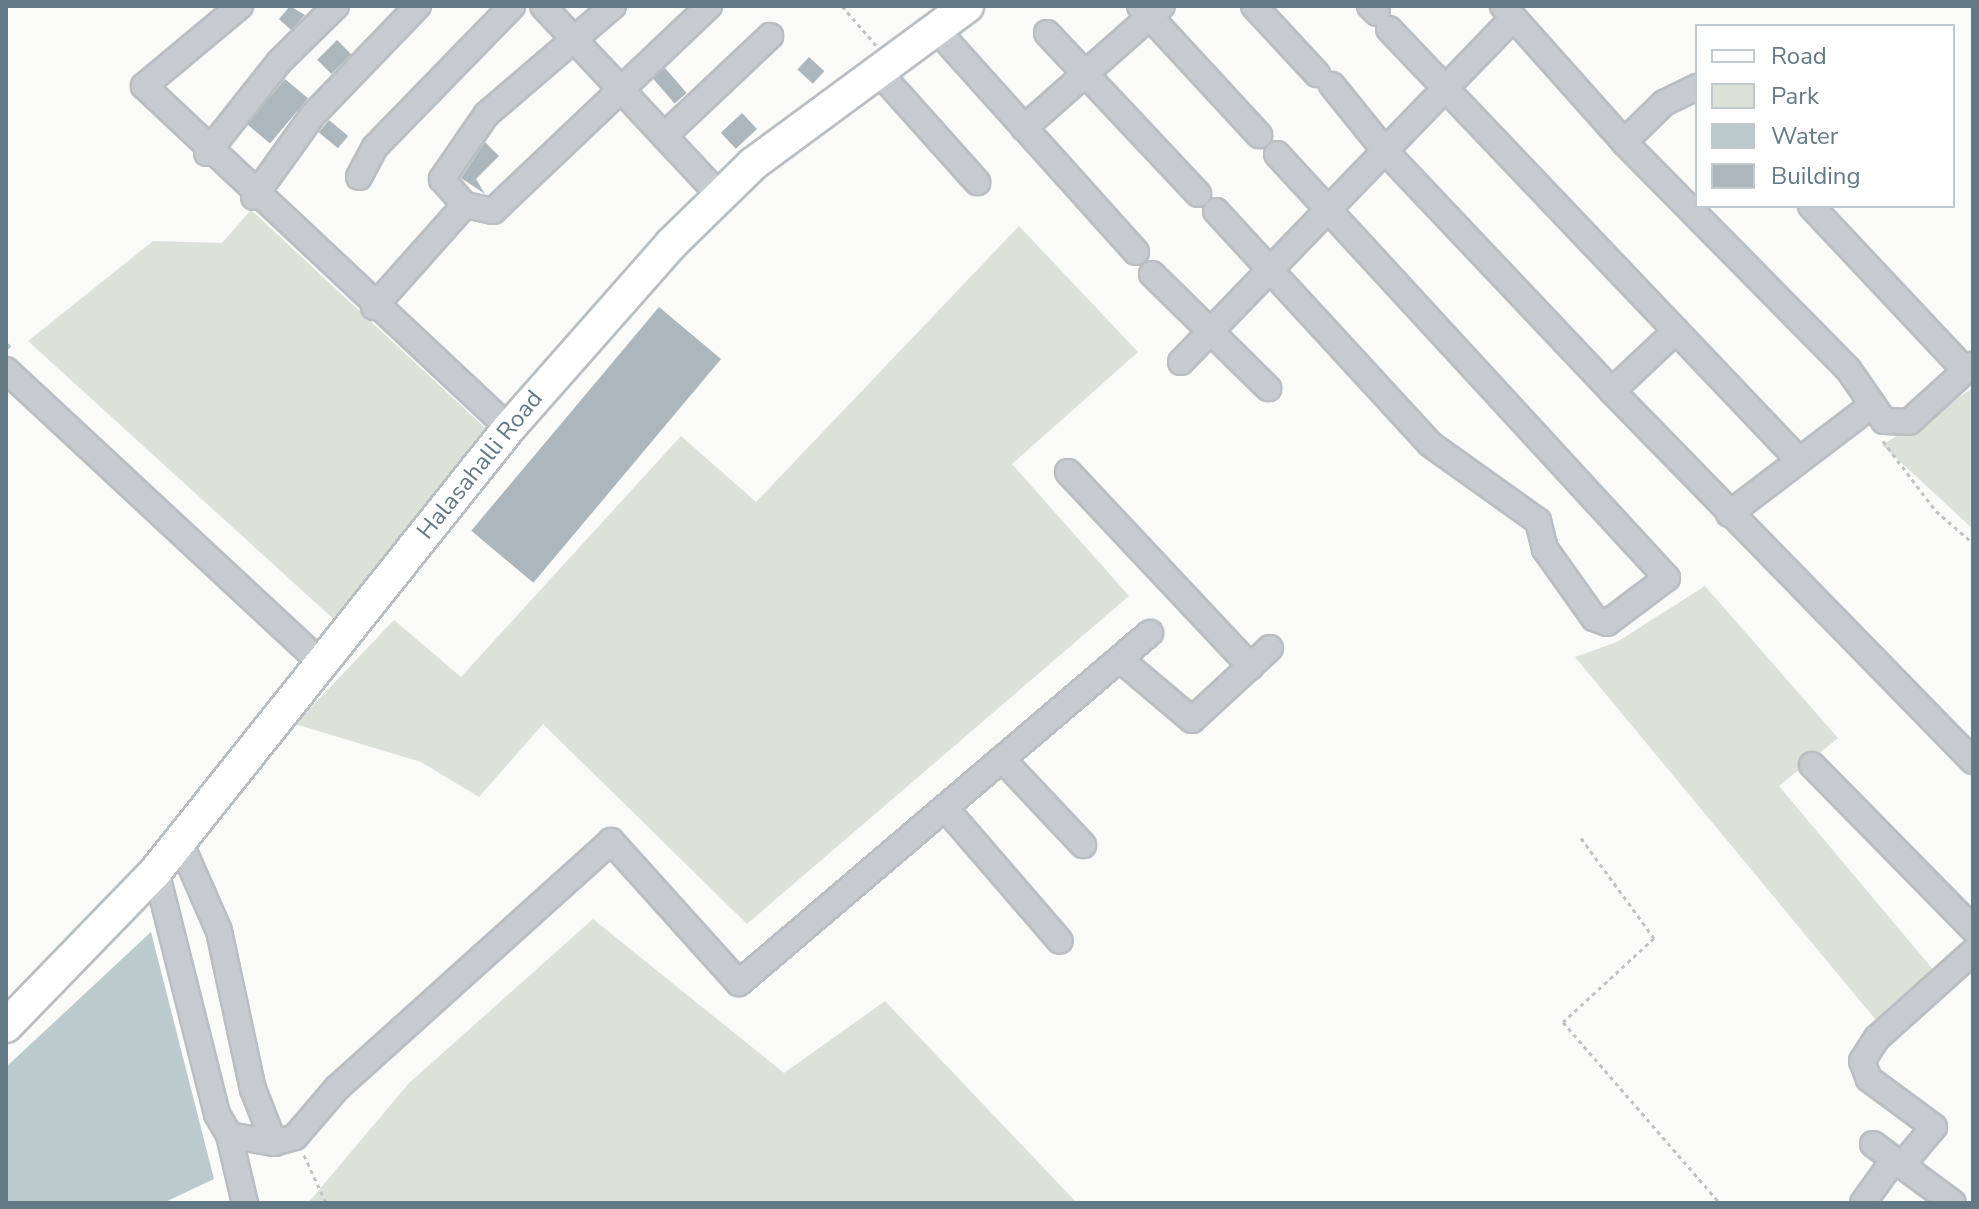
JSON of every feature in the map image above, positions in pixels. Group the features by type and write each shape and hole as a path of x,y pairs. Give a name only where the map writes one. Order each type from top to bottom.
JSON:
{"main road":[{"name":"Halasahalli Road","path":"6,1026 156,871 509,428 720,196 882,65 967,6"}],"street":[{"path":"240,6 144,86 207,153 509,428"},
{"path":"207,153 279,62 336,6"},
{"path":"254,197 312,116 418,6"},
{"path":"359,177 375,147 512,6"},
{"path":"543,6 720,196"},
{"path":"613,6 577,43 486,115 442,179 465,205 493,211 709,6"},
{"path":"1254,6 1324,79 1385,151 1729,514 1973,761"},
{"path":"1024,128 1150,10 1259,135"},
{"path":"1181,362 1327,208 1447,91 1507,13 1624,142 1848,369 1878,413 1909,422 1969,366 1813,208"},
{"path":"1379,16 1797,458"},
{"path":"935,28 1136,252"},
{"path":"1047,33 1198,194"},
{"path":"664,136 770,36"},
{"path":"882,65 977,182"},
{"path":"1624,142 1664,103 1695,88"},
{"path":"1216,211 1430,444 1538,521 1545,549 1594,618 1607,623 1667,578 1277,154"},
{"path":"374,307 465,205"},
{"path":"1152,274 1268,388"},
{"path":"1612,391 1676,331"},
{"path":"6,370 320,662"},
{"path":"1729,514 1797,458 1878,413"},
{"path":"1068,472 1251,667"},
{"path":"229,1135 284,1140 337,1088 611,841 739,983 1150,633"},
{"path":"1121,660 1192,720 1270,648"},
{"path":"1003,760 1083,845"},
{"path":"1812,765 1973,929"},
{"path":"946,809 1060,941"},
{"path":"180,842 219,931 253,1089 284,1140"},
{"path":"156,871 217,1114 229,1135 245,1203"},
{"path":"1863,1203 1934,1127 1869,1079 1862,1061 1877,1038 1973,952"},
{"path":"1873,1144 1953,1203"}],"path":[{"path":"842,6 882,65"},
{"path":"1878,413 1881,438 1936,511 1973,543"},
{"path":"1581,838 1654,938 1563,1022 1720,1203"},
{"path":"284,1140 326,1203"}],"green space":[{"path":"251,210 496,438 340,625 28,341 153,241 222,243"},
{"path":"1019,226 1138,352 1012,464 1129,596 747,924 543,724 479,797 421,762 295,724 394,620 461,677 681,436 756,502"},
{"path":"1973,388 1973,529 1882,445"},
{"path":"1705,586 1838,738 1779,786 1936,973 1880,1025 1575,657 1617,642"},
{"path":"593,919 784,1073 885,1001 1077,1203 308,1203 409,1083"}],"water":[{"path":"151,932 214,1179 163,1203 6,1203 6,1067"}],"building":[{"path":"290,6 305,15 291,30 279,19"},
{"path":"337,40 351,54 331,74 317,60"},
{"path":"809,57 824,71 813,84 797,69"},
{"path":"665,68 687,93 675,103 653,78"},
{"path":"285,79 308,98 270,143 247,124"},
{"path":"742,113 757,129 736,149 721,133"},
{"path":"329,120 348,136 338,148 319,132"},
{"path":"485,142 499,156 476,179 485,194 461,178"},
{"path":"659,307 721,359 533,583 471,531"}]}
